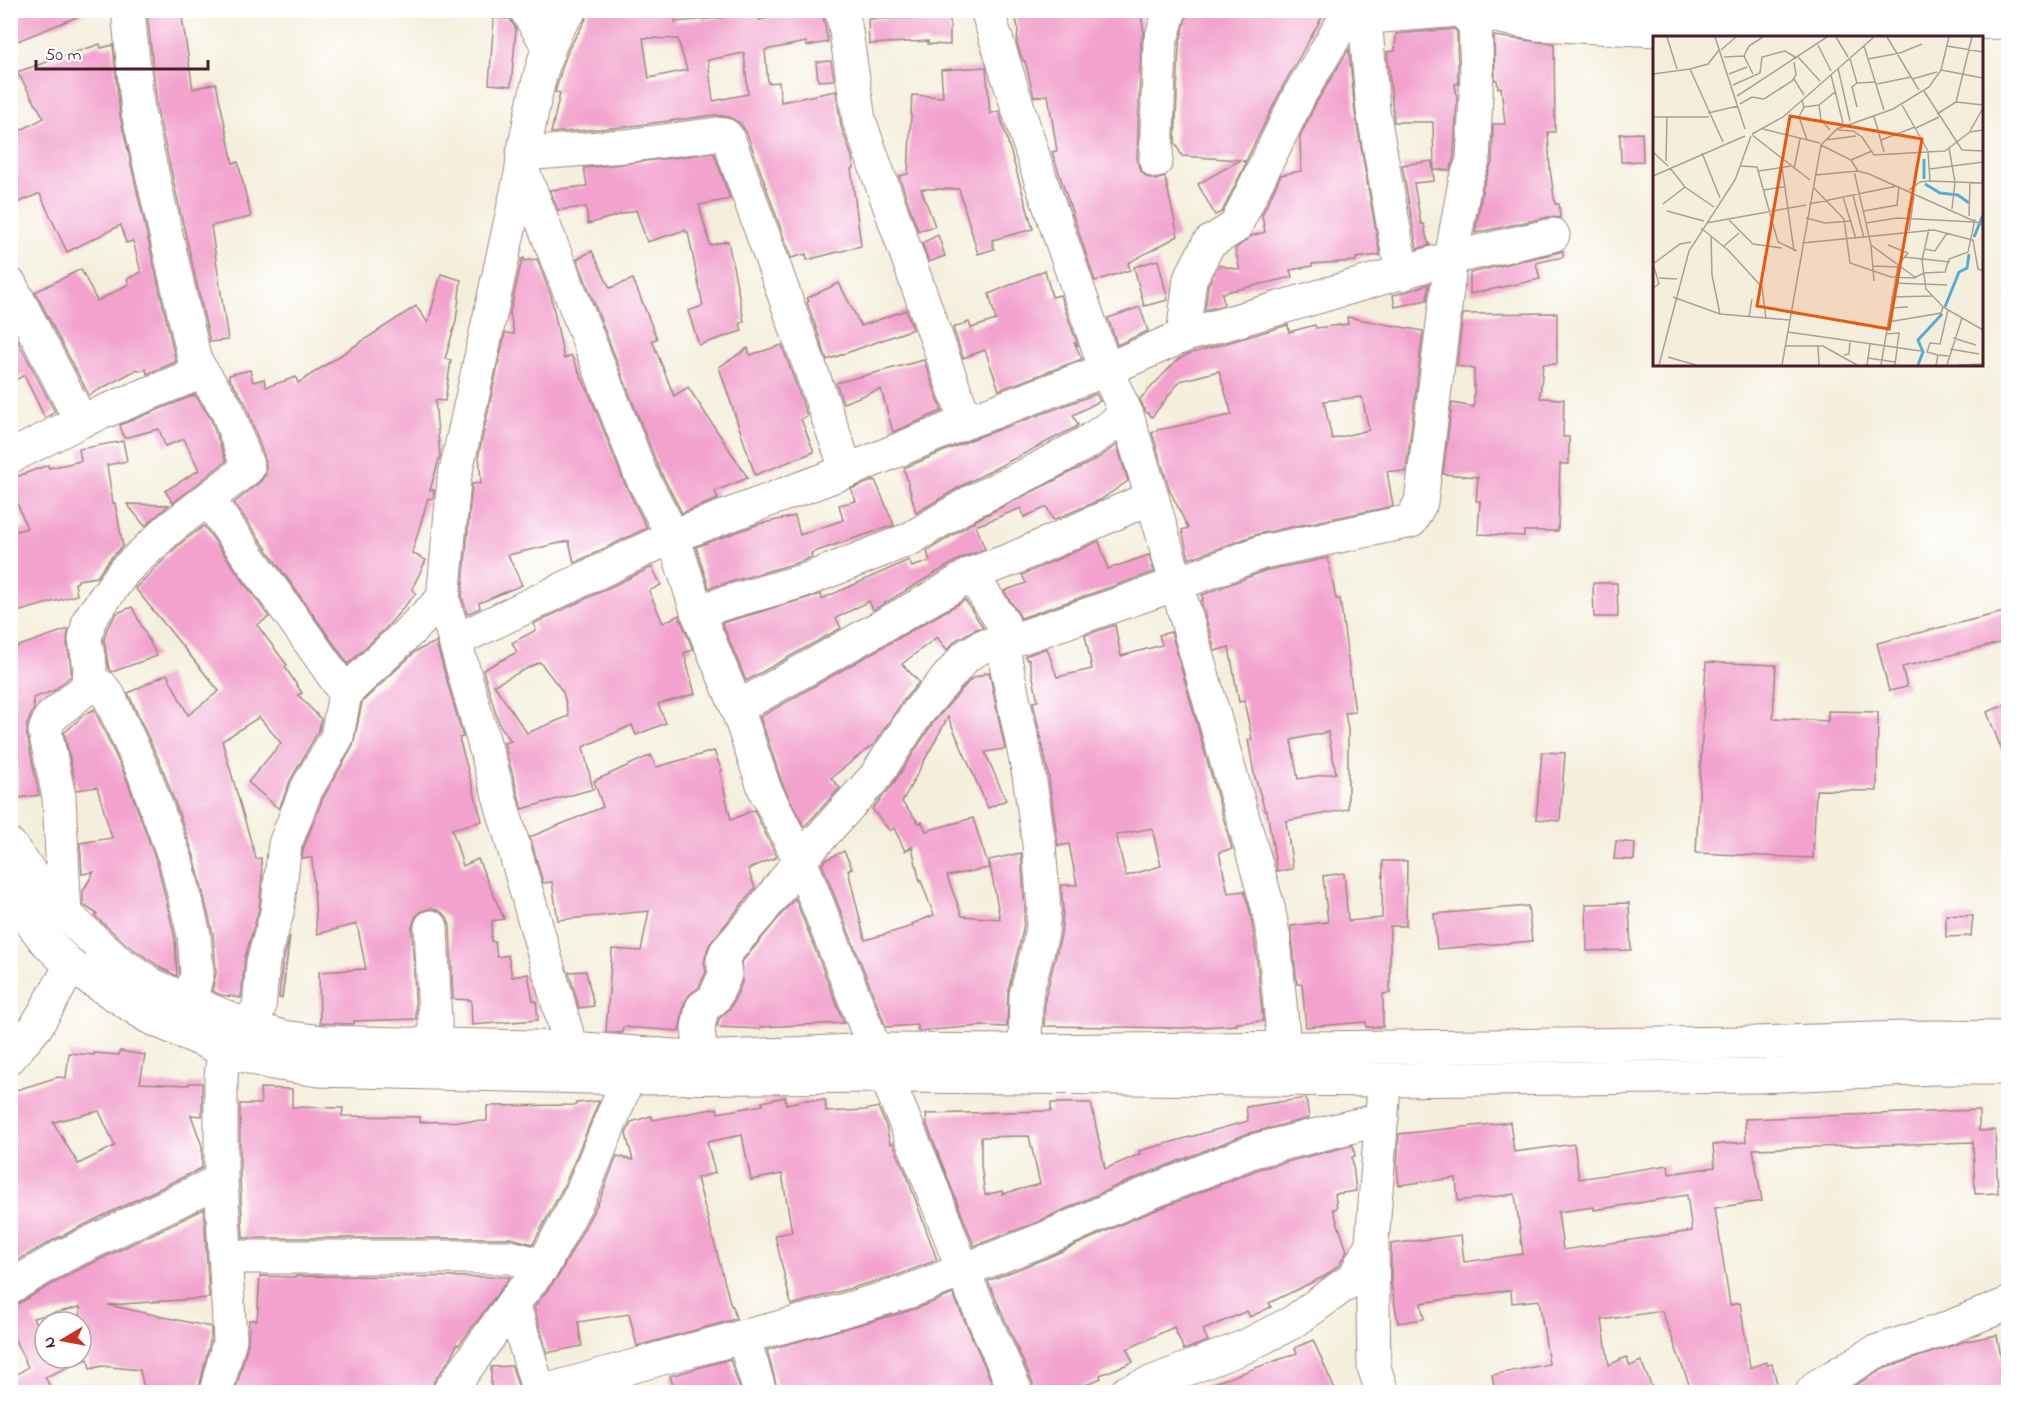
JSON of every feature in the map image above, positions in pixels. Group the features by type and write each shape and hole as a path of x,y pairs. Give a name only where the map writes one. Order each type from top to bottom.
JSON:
{"street":[{"path":"65,915 59,797 45,731 50,718 83,691 89,682 90,666 85,640 89,620 124,571 169,529 248,468 227,409 195,361 138,112 128,10"},
{"path":"526,10 548,45"},
{"path":"570,10 548,45 454,480 443,599 571,1048"},
{"path":"841,10 859,120 966,422"},
{"path":"987,10 1042,184 1106,370 1127,415 1177,584 1268,907 1274,939 1284,1047"},
{"path":"1156,161 1160,43 1170,10"},
{"path":"1347,15 1461,10 1537,17 1677,21 1949,16 2008,22"},
{"path":"701,1058 698,1028 702,1008 714,999 725,975 723,960 726,952 759,914 800,860 876,777 918,712 966,656 984,646 1002,644 1177,584 1262,552 1411,521 1421,502 1452,258 1465,182 1473,161 1477,72 1475,25 1461,10"},
{"path":"1183,336 1190,279 1209,243 1235,227 1300,94 1347,15"},
{"path":"1347,15 1373,110 1401,274"},
{"path":"523,162 625,146 717,134 725,135 729,140 847,471"},
{"path":"523,162 641,475 673,536 697,611 737,708 765,790 800,860 930,1180 963,1271 1016,1392"},
{"path":"455,641 673,536 1106,370 1183,336 1452,258 1553,235"},
{"path":"10,284 81,421"},
{"path":"10,457 81,421 201,372"},
{"path":"697,611 806,580 910,539 971,502 1086,443 1127,415"},
{"path":"737,708 946,590 971,573 1010,560 1152,497"},
{"path":"209,500 247,557 303,630 345,693"},
{"path":"971,573 1004,623 1006,631 1002,644 1029,775 1039,844 1044,910 1042,933 1026,995 1025,1051"},
{"path":"246,1026 260,1008 263,962 277,913 285,844 306,790 337,738 345,693 443,599"},
{"path":"89,682 102,687 109,696 144,773 176,861 195,935 197,974 190,1001"},
{"path":"10,845 50,900 65,915 114,959 154,986 246,1026 284,1037 322,1042 571,1048 701,1058 1384,1080 1756,1076 1934,1068 2008,1068"},
{"path":"10,894 44,939 71,966 149,1017 224,1050 272,1063 319,1070 628,1078 881,1063 1025,1051 1755,1043 1933,1037 2008,1038"},
{"path":"431,927 436,1045"},
{"path":"10,1057 36,1027 71,966"},
{"path":"216,1392 231,1339 221,1180 221,1077 224,1050"},
{"path":"449,1392 513,1303 543,1266 584,1190 628,1078"},
{"path":"1382,1392 1374,1367 1372,1243 1384,1080"},
{"path":"513,1303 540,1392 907,1292 1253,1152 1382,1119"},
{"path":"10,1287 63,1256 221,1180"},
{"path":"1126,1392 1244,1347 1293,1322 1354,1278 1372,1243"},
{"path":"225,1257 510,1257 543,1266"},
{"path":"1812,1392 1819,1385 1875,1352 1937,1332 2008,1304"},
{"path":"743,1336 760,1392"}],"building":[{"path":"10,10 92,10 92,11 10,44"},
{"path":"147,10 181,10 193,89 216,83 233,163 238,162 251,217 211,226 228,340 210,342 157,109"},
{"path":"589,10 675,10 675,22 721,18 758,11 759,20 805,10 822,10 828,42 807,46 806,42 765,50 768,83 779,82 781,102 836,91 841,126 854,168 851,169 861,246 807,260 806,254 791,258 747,133 740,123 728,117 715,115 623,127 551,133 560,93 555,92 563,65 569,48","holes":["643,38 678,39 687,70 649,78","744,53 748,94 713,101 708,60"]},
{"path":"920,10 950,10 950,45 928,44 928,41 869,44 868,19 920,18"},
{"path":"1014,10 1140,10 1144,32 1141,42 1137,161 1140,170 1147,177 1156,180 1165,177 1178,236 1128,263 1130,270 1095,281 1052,152 1057,151 1048,95 1034,97 1025,61 1023,61 1017,44 1018,28"},
{"path":"1188,10 1326,10 1283,86 1246,161 1242,161 1246,163 1222,212 1215,215 1198,184 1240,160 1182,156 1175,143 1179,46"},
{"path":"494,18 510,19 516,29 511,86 489,84"},
{"path":"1454,29 1457,32 1458,84 1455,84 1457,98 1454,157 1450,170 1434,170 1433,122 1394,122 1387,52 1395,51 1396,34"},
{"path":"1494,36 1554,44 1555,132 1548,132 1550,169 1555,204 1559,204 1560,218 1549,217 1475,233 1483,187 1492,162 1493,124 1505,124 1501,87 1498,88 1497,80 1495,80"},
{"path":"100,44 101,48 113,45 120,116 176,362 147,374 146,369 140,371 138,369 89,395 35,292 81,269 97,301 129,284 127,279 141,272 133,241 126,243 121,225 67,252 40,194 10,206 10,136 44,118 17,72"},
{"path":"1349,49 1355,113 1380,255 1356,258 1356,261 1312,264 1312,266 1290,270 1292,277 1222,293 1224,305 1205,310 1208,285 1219,265 1240,270 1235,249 1251,236 1265,232 1262,215 1281,175 1301,171 1300,137 1316,103"},
{"path":"831,61 834,80 818,81 816,62"},
{"path":"986,67 990,114 999,111 1033,229 992,240 994,249 978,254 959,189 921,189 935,226 918,231 899,176 908,174 912,95 943,97 941,70"},
{"path":"1642,133 1643,161 1621,162 1620,134"},
{"path":"714,153 730,199 699,205 710,245 728,241 744,321 740,323 742,331 699,345 688,311 703,306 688,232 685,230 647,242 636,210 588,224 586,207 558,210 550,190 587,186 584,168"},
{"path":"1432,161 1434,181 1414,183 1421,224 1424,224 1430,245 1417,249 1402,165"},
{"path":"938,235 945,256 929,262 922,243"},
{"path":"592,251 610,288 633,279 657,339 652,340 674,396 688,387 748,478 715,491 718,499 682,513 658,467 577,259"},
{"path":"1563,251 1563,257 1536,263 1540,279 1470,294 1470,273"},
{"path":"524,258 524,261 537,259 551,296 564,359 571,355 589,393 624,482 647,528 574,563 569,541 508,555 522,585 479,603 480,608 467,614 462,597 472,484 481,483 479,453 505,333 514,334 510,313"},
{"path":"1158,260 1168,300 1144,306 1134,267"},
{"path":"1045,270 1052,297 1060,295 1078,346 1074,342 1082,359 999,390 985,350 963,358 953,328 969,322 971,328 996,320 989,294"},
{"path":"441,274 461,280 456,321 445,359 451,360 445,401 435,400 440,456 430,490 434,490 433,499 428,498 412,553 426,560 412,589 416,593 386,628 348,664 234,503 260,482 266,474 266,462 245,402 229,375 250,370 253,382 264,379 266,387 296,377 298,383 416,306 428,323"},
{"path":"839,283 861,326 906,310 913,329 827,360 807,298"},
{"path":"1429,284 1427,300 1395,307 1393,295"},
{"path":"1140,307 1148,331 1117,345 1108,318"},
{"path":"1557,313 1557,364 1543,364 1540,398 1564,399 1563,437 1569,437 1569,464 1560,464 1558,531 1524,531 1524,536 1478,534 1480,501 1476,501 1478,477 1443,474 1452,403 1474,407 1474,369 1457,366 1463,314"},
{"path":"1347,317 1423,331 1406,472 1387,471 1393,506 1258,534 1189,559 1182,530 1188,528 1170,491 1152,433 1157,430 1232,415 1219,371 1180,381 1152,417 1145,411 1140,399 1178,359 1189,354 1288,325 1289,332 1315,325 1316,328 1348,324","holes":["1362,397 1369,430 1332,439 1324,401"]},
{"path":"10,326 55,412 45,418 24,375 10,384"},
{"path":"782,345 807,416 801,419 814,452 755,475 719,367 748,348 750,355"},
{"path":"924,360 942,411 893,432 881,389 843,403 836,383"},
{"path":"1096,394 1100,401 1073,415 1078,425 1076,427 963,485 916,513 904,468 973,439"},
{"path":"195,395 210,417 226,461 173,503 165,491 199,470 184,439 165,446 159,429 124,438 120,425"},
{"path":"123,441 127,461 107,465 123,546 97,577 78,580 75,583 77,595 10,614 10,533 27,528 10,485 10,479 48,465 49,468 81,461 79,449"},
{"path":"1117,445 1128,481 1100,500 1053,520 1047,507 1024,517 1021,508 976,526 985,549 961,558 873,610 869,601 836,618 841,628 746,681 722,623 821,594 822,599 909,560 912,567 930,561 927,551 980,518 1095,460"},
{"path":"875,480 894,525 811,553 812,557 800,562 709,588 696,547 759,524 795,516 800,535 843,520 839,505 856,501 851,489"},
{"path":"127,504 169,505 145,526"},
{"path":"204,526 269,617 257,625 287,665 285,667 302,693 298,695 321,719 319,730 290,781 279,809 248,782 281,743 259,717 222,741 256,859 261,858 259,909 245,957 241,998 212,991 216,973 213,934 194,856 162,767 128,693 167,674 188,715 219,691 135,588 181,543"},
{"path":"1099,541 1108,569 1149,555 1154,572 1021,618 1004,591 1026,583 1022,575"},
{"path":"1328,558 1336,599 1340,599 1355,712 1345,713 1348,729 1348,809 1286,821 1293,869 1277,871 1267,811 1265,811 1254,773 1248,740 1252,739 1244,701 1239,702 1229,647 1215,651 1201,601 1203,600 1202,595 1267,570","holes":["1328,732 1336,773 1298,779 1291,740"]},
{"path":"652,567 661,585 649,591 663,623 679,615 693,650 684,653 695,694 658,704 666,723 636,735 632,725 583,747 593,789 522,809 504,743 511,741 499,724 483,670 517,652 512,643 536,630 533,624","holes":["540,662 563,692 569,716 527,733 494,685"]},
{"path":"1593,583 1617,583 1618,617 1594,617"},
{"path":"965,600 983,627 956,640 947,650 937,637 902,664 919,682 902,702 875,743 831,778 840,788 804,827 782,783 760,717"},
{"path":"132,607 157,656 112,672 109,669 104,640 107,628 117,613"},
{"path":"2008,611 2008,641 1902,667 1907,687 1889,691 1877,643"},
{"path":"1115,625 1121,656 1162,645 1159,635 1171,632 1232,849 1219,852 1228,893 1244,891 1250,911 1263,1021 1181,1028 1044,1026 1045,998 1061,935 1063,909 1061,885 1077,885 1069,844 1058,846 1048,772 1033,702 1038,701 1029,659 1027,660 1025,656 1047,648 1057,677 1092,669 1085,635","holes":["1152,828 1161,866 1126,876 1116,835"]},
{"path":"68,629 67,643 71,676 53,691 33,698 34,708 27,725 39,795 18,798 16,754 10,754 10,649"},
{"path":"436,642 463,737 459,738 482,821 452,829 463,866 478,859 504,919 492,921 491,941 495,942 497,957 508,955 512,977 528,974 533,1001 536,1001 538,1020 472,1025 471,1000 453,999 450,926 447,917 431,908 420,912 412,927 416,1019 354,1021 354,1024 320,1023 319,972 366,969 357,924 317,934 312,858 302,858 303,849 323,798 353,746 362,702 416,651"},
{"path":"1706,662 1776,665 1773,718 1828,721 1828,711 1878,712 1877,791 1816,790 1813,858 1696,853"},
{"path":"989,672 1005,749 985,752 1006,800 988,808 948,717 902,802 919,823 922,822 926,831 973,818 989,868 947,876 962,916 1000,919 989,860 1021,853 1025,910 1023,930 1008,991 1007,1027 982,1026 918,1031 918,1025 886,1027 822,864 825,860 844,851 852,868 848,870 865,940 913,926 912,924 934,915 920,882 912,847 905,851 894,828 890,831 872,809 891,787 933,723 971,679"},
{"path":"2008,704 2008,764 2007,764 1987,712"},
{"path":"94,709 127,780 158,866 175,938 177,976 126,944 95,916 97,914 83,905 83,891 94,872 82,874 80,843 112,838 97,787 77,790 64,733"},
{"path":"714,751 722,771 720,772 731,820 754,810 777,857 748,869 755,888 709,945 704,962 706,972 699,987 690,994 684,1004 679,1031 623,1027 622,1033 606,1032 612,949 641,951 649,911 558,920 552,882 543,883 530,837 603,807 594,781 651,755 656,767"},
{"path":"1542,752 1565,753 1560,821 1536,819"},
{"path":"1616,841 1635,843 1634,860 1614,859"},
{"path":"1383,861 1407,861 1406,926 1390,926 1390,993 1383,994 1383,1027 1366,1027 1366,1022 1306,1027 1302,984 1297,984 1291,926 1328,922 1323,876 1344,873 1348,921 1382,918"},
{"path":"795,898 844,1023 760,1027 760,1029 717,1027 719,1019 731,1007 742,983 742,962"},
{"path":"1629,903 1631,950 1587,951 1586,904"},
{"path":"1528,906 1532,941 1437,949 1434,914"},
{"path":"1946,915 1973,916 1971,936 1946,937"},
{"path":"290,936 282,998 279,998 282,965"},
{"path":"586,971 594,1006 579,1008 569,972"},
{"path":"120,1051 145,1055 140,1083 189,1085 189,1083 202,1083 202,1116 191,1115 202,1146 202,1168 55,1239 10,1265 10,1092 58,1077 66,1078 69,1053 119,1055","holes":["99,1111 115,1146 78,1164 53,1122"]},
{"path":"260,1088 292,1089 292,1107 343,1108 342,1116 420,1117 420,1122 487,1121 487,1106 576,1105 576,1103 599,1101 566,1182 533,1244 510,1238 243,1238 240,1104 261,1104"},
{"path":"785,1097 786,1104 806,1100 825,1100 826,1112 878,1107 890,1144 893,1143 907,1176 937,1260 901,1274 791,1305 775,1235 792,1232 782,1174 751,1180 742,1135 707,1142 715,1173 697,1178 736,1319 637,1346 629,1314 578,1322 582,1346 547,1353 534,1307 559,1275 600,1199 617,1156 633,1160 626,1134 631,1122 651,1116 653,1120 717,1108 718,1113 763,1105 762,1102"},
{"path":"1306,1098 1309,1118 1246,1134 1116,1186 1035,1223 974,1246 927,1125 926,1114 1051,1111 1051,1103 1091,1103 1105,1169 1140,1154 1139,1151 1248,1121 1246,1107","holes":["1029,1136 1040,1184 1002,1194 1002,1191 985,1195 981,1165 981,1137"]},
{"path":"1979,1110 1979,1131 1995,1130 1998,1193 1975,1194 1973,1142 1753,1149 1762,1201 1715,1208 1730,1305 1740,1303 1750,1368 1766,1362 1767,1365 1772,1364 1778,1387 1762,1392 1692,1392 1662,1311 1602,1320 1609,1365 1626,1357 1630,1366 1641,1361 1654,1392 1495,1392 1492,1375 1549,1364 1539,1300 1512,1303 1511,1290 1421,1303 1424,1319 1398,1323 1391,1283 1391,1244 1461,1235 1464,1262 1523,1254 1515,1194 1458,1201 1456,1178 1399,1185 1397,1166 1399,1134 1510,1122 1514,1152 1574,1144 1579,1179 1668,1165 1669,1174 1715,1167 1713,1145 1746,1142 1745,1119","holes":["1687,1195 1692,1231 1563,1250 1558,1212 1594,1207 1594,1210"]},
{"path":"1353,1145 1356,1191 1335,1194 1337,1208 1333,1209 1347,1251 1339,1265 1325,1276 1269,1303 1271,1307 1250,1317 1247,1311 1203,1330 1208,1341 1184,1350 1174,1327 1127,1349 1133,1362 1100,1375 1101,1378 1081,1387 1084,1392 1034,1392 1033,1384 988,1281 1259,1169"},
{"path":"204,1209 209,1298 108,1305 211,1327 211,1337 198,1392 145,1392 140,1370 102,1366 93,1368 93,1310 80,1310 80,1307 67,1310 33,1310 33,1370 62,1370 45,1377 53,1392 10,1392 10,1379 28,1367 10,1330 10,1306 72,1273"},
{"path":"260,1276 510,1277 459,1345 457,1344 452,1356 434,1381 431,1392 358,1392 319,1388 318,1392 235,1392 248,1344 249,1320 257,1320"},
{"path":"953,1294 996,1392 778,1392 767,1350 912,1310"},
{"path":"1997,1335 2001,1358 2008,1356 2008,1392 1843,1392 1883,1369 1966,1341"},
{"path":"1313,1340 1336,1392 1195,1392 1195,1390 1297,1353 1295,1348"},
{"path":"730,1359 741,1392 675,1392 670,1376"},
{"path":"512,1366 520,1392 491,1392 491,1367"}]}
